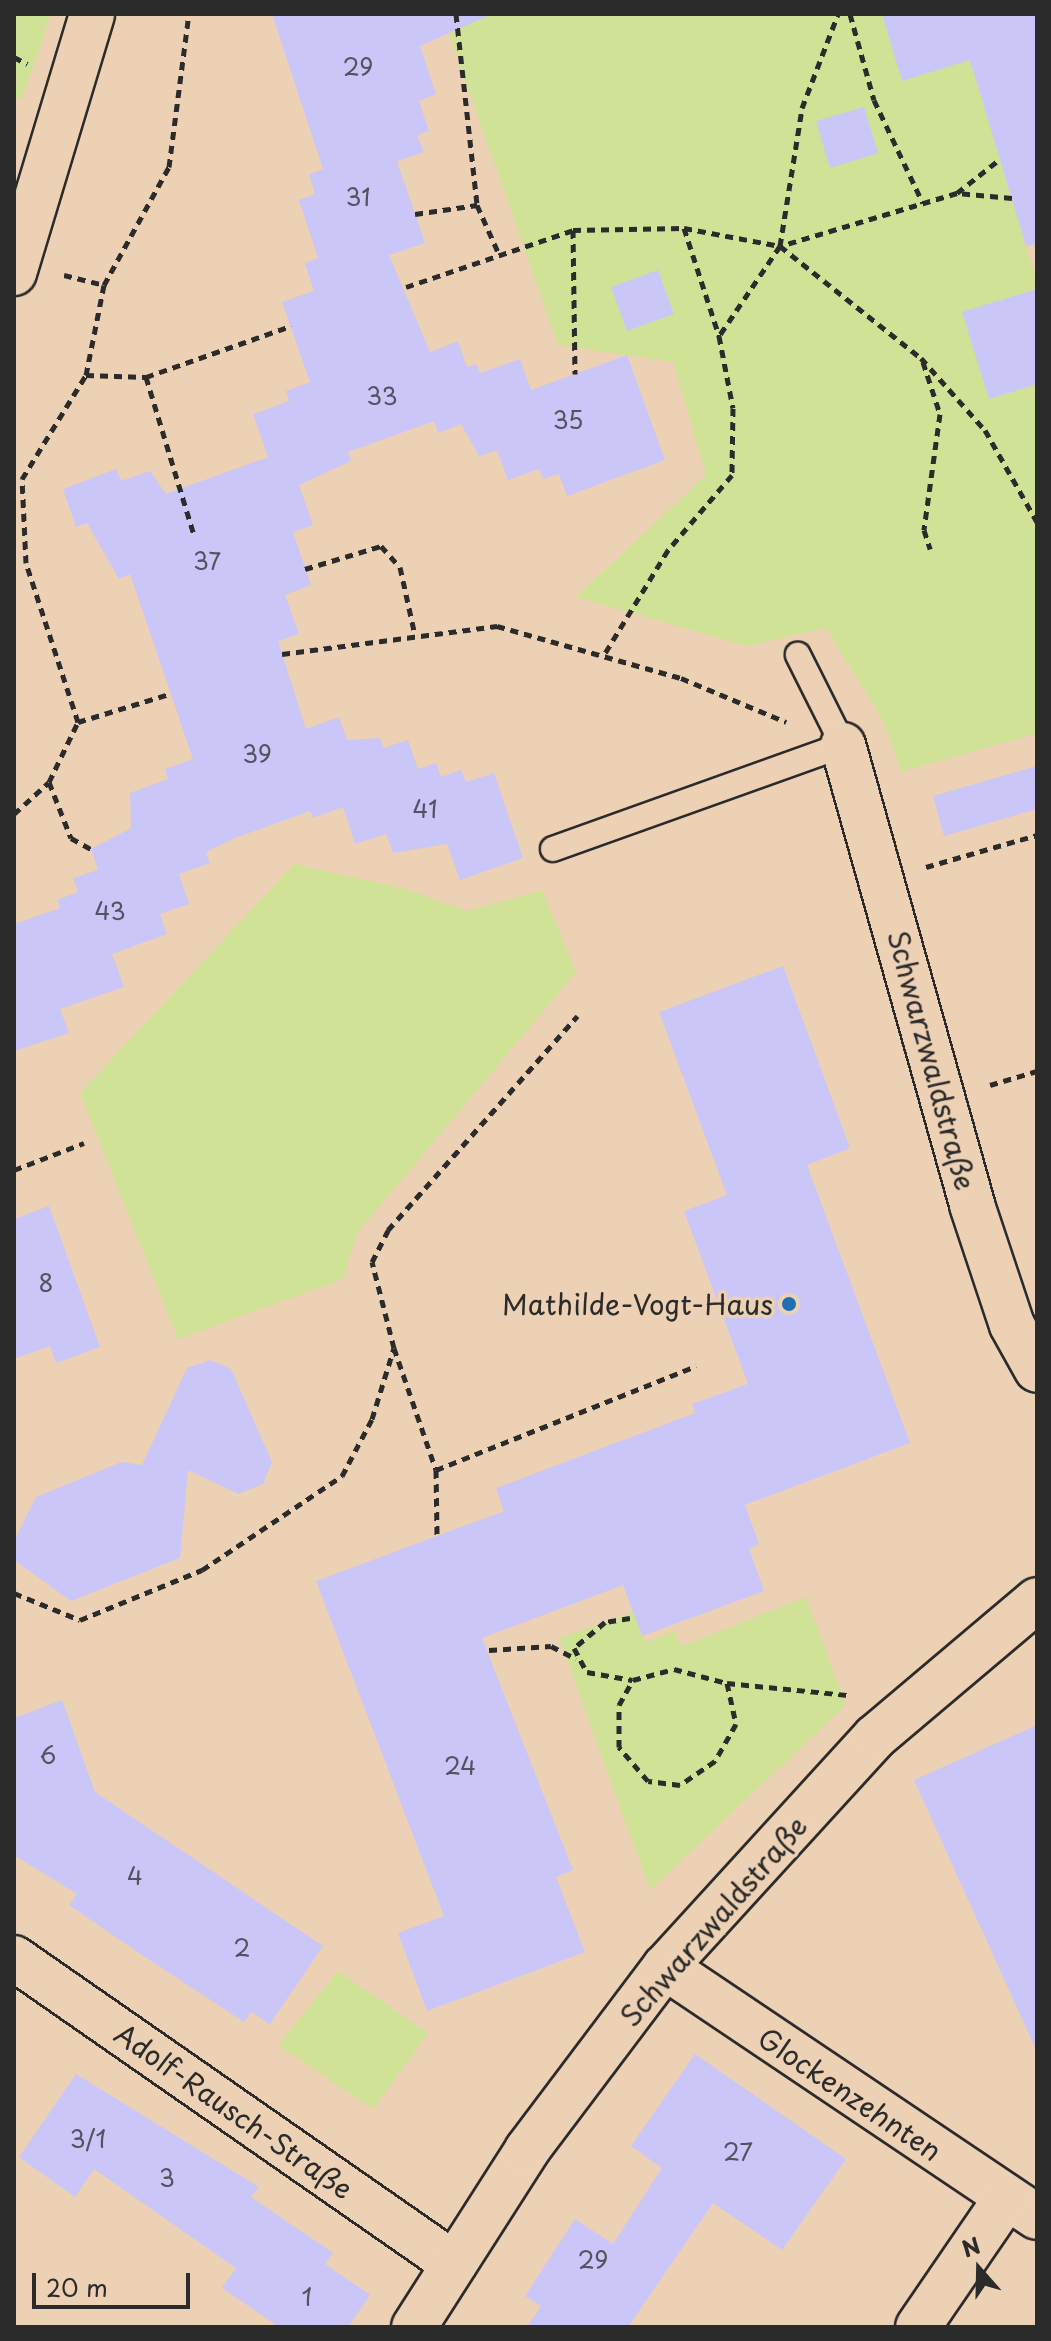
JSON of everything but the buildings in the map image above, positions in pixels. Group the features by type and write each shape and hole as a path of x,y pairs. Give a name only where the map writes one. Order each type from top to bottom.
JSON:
{"street":[{"path":"16,268 92,14"},
{"name":"Schwarzwaldstraße","path":"843,745 972,1205 1012,1325 1037,1370"},
{"name":"Schwarzwaldstraße","path":"414,2327 527,2150 665,1967 875,1737 1037,1600"},
{"name":"Adolf-Rausch-Straße","path":"14,1958 454,2264"},
{"name":"Glockenzehnten","path":"665,1967 1021,2208"},
{"path":"918,2327 1021,2208"}],"lane":[{"path":"553,849 843,745 798,655"}],"path":[{"path":"14,814 49,782 78,722 26,563 22,479 86,375 104,285 169,167 189,14"},
{"path":"456,14 477,205 498,252"},
{"path":"719,336 780,246 802,108 838,14"},
{"path":"850,14 874,100 923,203"},
{"path":"957,193 1000,159"},
{"path":"406,287 498,252 573,230 684,228 780,246 957,193 1012,198"},
{"path":"415,214 477,205"},
{"path":"604,655 668,550 732,475 733,408 719,336 684,228"},
{"path":"573,230 575,374"},
{"path":"780,246 921,358 985,430 1037,522"},
{"path":"16,268 104,285"},
{"path":"86,375 146,377 291,326"},
{"path":"921,358 940,414 924,530 930,549"},
{"path":"146,377 194,535"},
{"path":"305,569 381,546 400,567 415,635"},
{"path":"282,654 497,626 681,678 843,745"},
{"path":"78,722 169,694"},
{"path":"49,782 71,838 91,849"},
{"path":"883,880 1037,835"},
{"path":"437,1535 436,1470 394,1348 372,1262 388,1230 577,1016"},
{"path":"14,1170 84,1143"},
{"path":"14,1593 80,1620 202,1570 266,1534 342,1476 372,1419 394,1348"},
{"path":"436,1470 696,1366"},
{"path":"577,1660 581,1637 630,1618"},
{"path":"489,1650 551,1646 605,1680 633,1680 674,1669 727,1683 853,1696"},
{"path":"633,1680 619,1705 619,1747 648,1781 680,1785 715,1761 736,1724 727,1683"}],"green space":[{"path":"14,14 51,14 22,99 14,96"},
{"path":"442,14 882,14 902,80 970,60 1037,283 1037,289 963,312 989,399 1037,384 1037,733 901,772 884,722 826,628 747,646 576,597 706,475 673,362 558,345"},
{"path":"294,864 402,888 468,911 542,890 576,972 357,1233 343,1279 178,1339 80,1093"},
{"path":"806,1597 846,1705 650,1890 559,1638 636,1611 646,1643 674,1631 682,1646"},
{"path":"338,1971 428,2033 373,2109 278,2045"}],"place":[{"name":"Mathilde-Vogt-Haus","path":"789,1304"}]}
